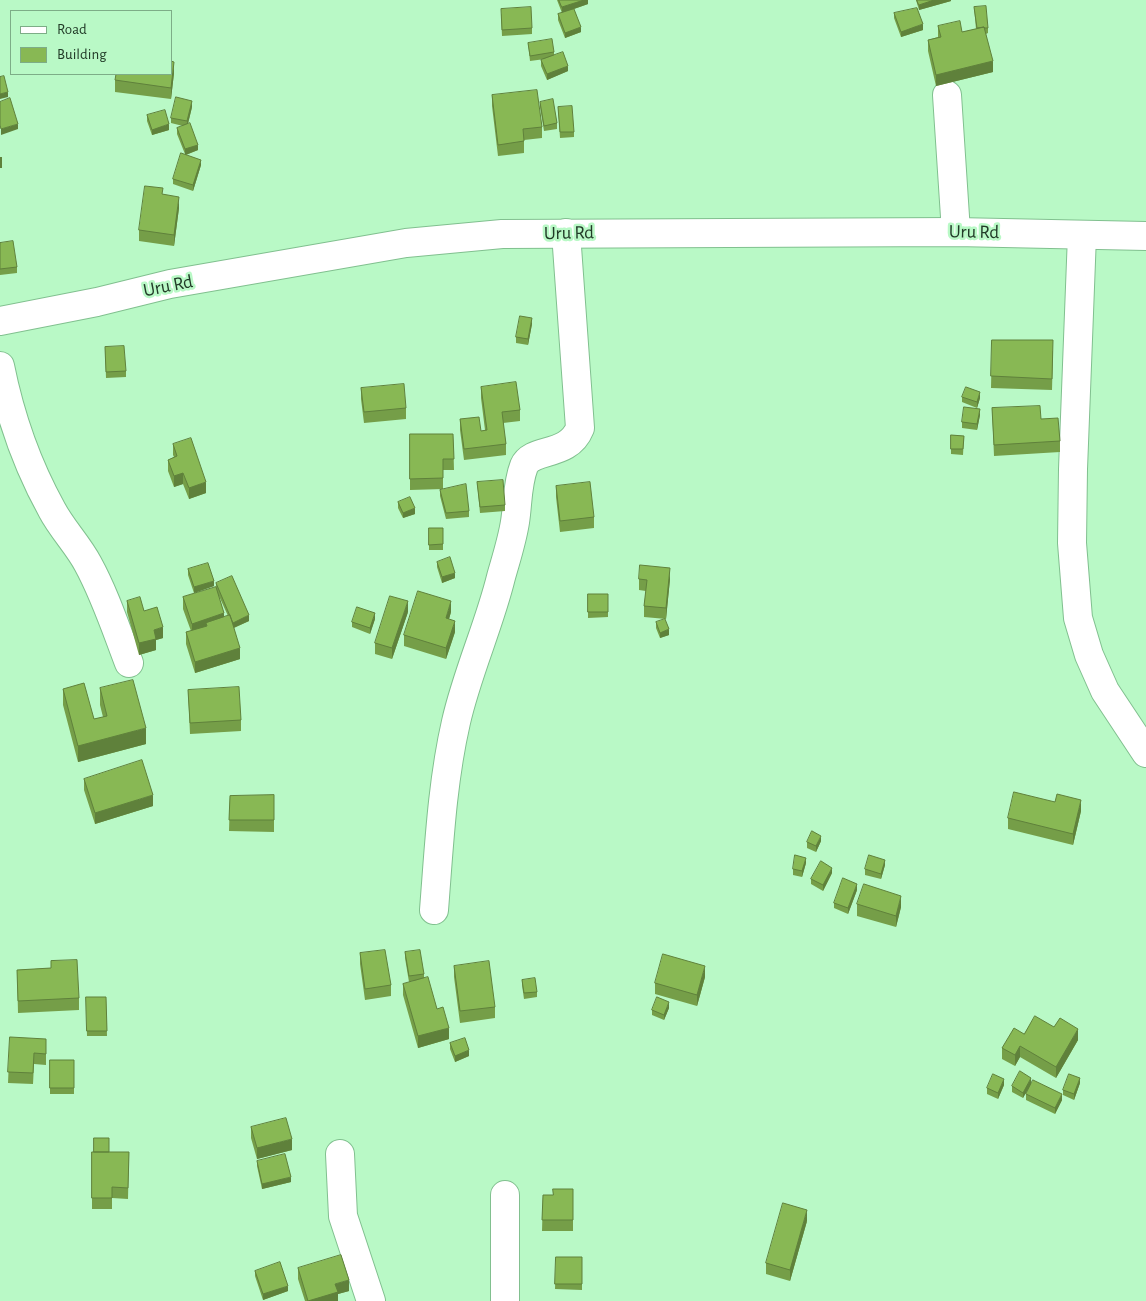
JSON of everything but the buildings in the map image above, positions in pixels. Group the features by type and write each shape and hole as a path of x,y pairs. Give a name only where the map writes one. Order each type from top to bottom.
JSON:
{"street":[{"path":"947,94 956,232"},
{"name":"Uru Rd","path":"0,321 97,302 170,284 406,243 502,234 956,232 1146,236"},
{"path":"434,910 449,755 456,720 495,600 515,523 519,485 525,464 536,456 568,445 576,439 580,428 566,233"},
{"path":"1082,235 1072,543 1078,618 1089,655 1105,691 1146,753"},
{"path":"0,366 9,411 29,461 52,510 91,569 105,598 129,663"},
{"path":"340,1154 343,1216 370,1301"},
{"path":"504,1195 505,1301"}]}
